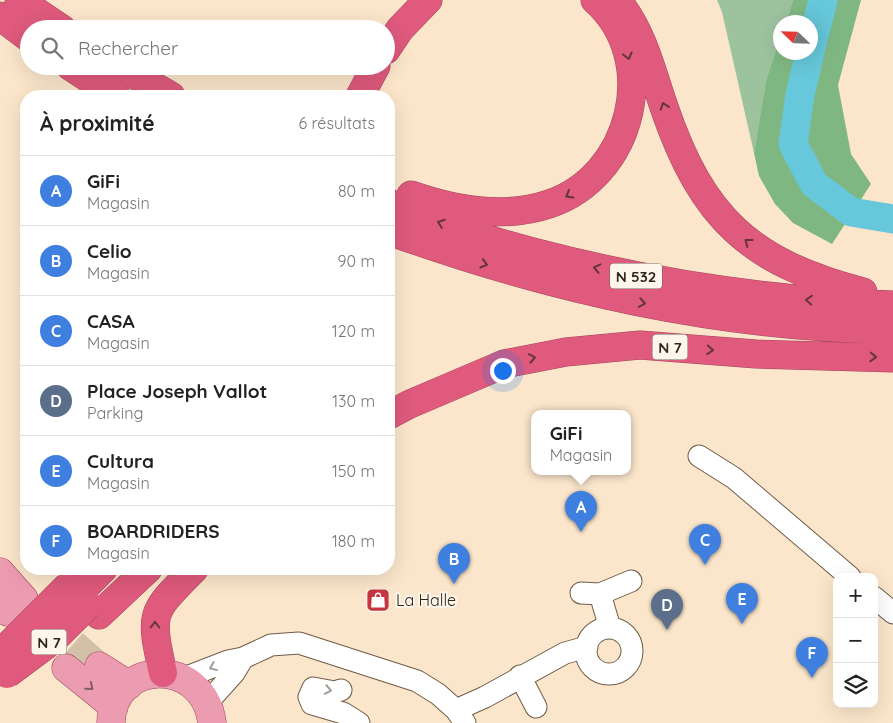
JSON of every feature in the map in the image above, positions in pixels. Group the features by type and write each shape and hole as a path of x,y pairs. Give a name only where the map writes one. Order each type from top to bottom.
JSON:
{"highway":[{"path":"19,0 49,20"},
{"path":"388,20 405,0"},
{"path":"395,36 428,0"},
{"path":"395,189 430,201 458,207 496,211 534,208 550,204 587,183 615,150 626,125 632,96 631,67 627,49 614,22 595,0"},
{"path":"617,0 628,13 644,43 680,151 702,191 728,225 758,250 789,268 826,282 893,300"},
{"path":"70,75 87,90"},
{"path":"84,75 107,90"},
{"path":"135,75 161,90"},
{"path":"349,90 356,75"},
{"path":"363,90 371,75"},
{"name":"N 532","path":"395,205 448,226 508,245 630,275 750,295 893,305"},
{"name":"N 532","path":"395,233 474,260 589,292 694,312 818,327 893,330"},
{"name":"N 7","path":"395,412 504,364 566,352 640,345 756,354 893,358"},
{"name":"N 7","path":"395,393 410,386 481,363 504,364"},
{"name":"N 7","path":"83,594 98,575"},
{"name":"N 7","path":"4,672 40,627 83,594 113,575"},
{"name":"N 7","path":"83,594 132,575"},
{"path":"174,676 156,641 154,620 163,601 188,575"}],"main road":[{"path":"0,572 11,605"},
{"path":"99,666 129,685"},
{"path":"66,668 113,715 120,695 129,685 151,674 174,676 198,689 210,713"}],"street":[{"path":"699,456 734,478 845,573"},
{"path":"610,628 595,634 587,647 589,662 594,668 608,674 623,670 631,659 631,646 624,634 610,628 590,593 631,581"},
{"path":"878,600 893,613"},
{"path":"174,676 243,658 271,645 299,643 417,681 438,694 460,716 484,697 520,676 565,652 587,647"},
{"path":"210,713 243,658"},
{"path":"520,676 536,707"},
{"path":"341,690 335,692 313,688 309,697 312,704 343,714 359,723"}],"green space":[{"path":"717,0 793,0 788,15 773,15 773,59 766,80 754,153 722,12"},
{"path":"793,0 861,0 838,85 851,154 871,184 832,244 793,223 775,204 759,176 754,153 766,80 773,59 818,60 818,15 788,15"}],"waterway":[{"path":"818,20 823,0"},
{"path":"808,60 800,95 793,144 814,184 851,212 893,219"}],"tunnel":[{"path":"42,616 99,666"}],"place":[{"name":"GiFi","path":"581,532"},
{"name":"CASA","path":"705,565"},
{"name":"Celio","path":"454,584"},
{"name":"La Halle","path":"378,600"},
{"name":"Cultura","path":"742,624"},
{"name":"Place Joseph Vallot","path":"667,630"},
{"name":"BOARDRIDERS","path":"812,678"}]}
